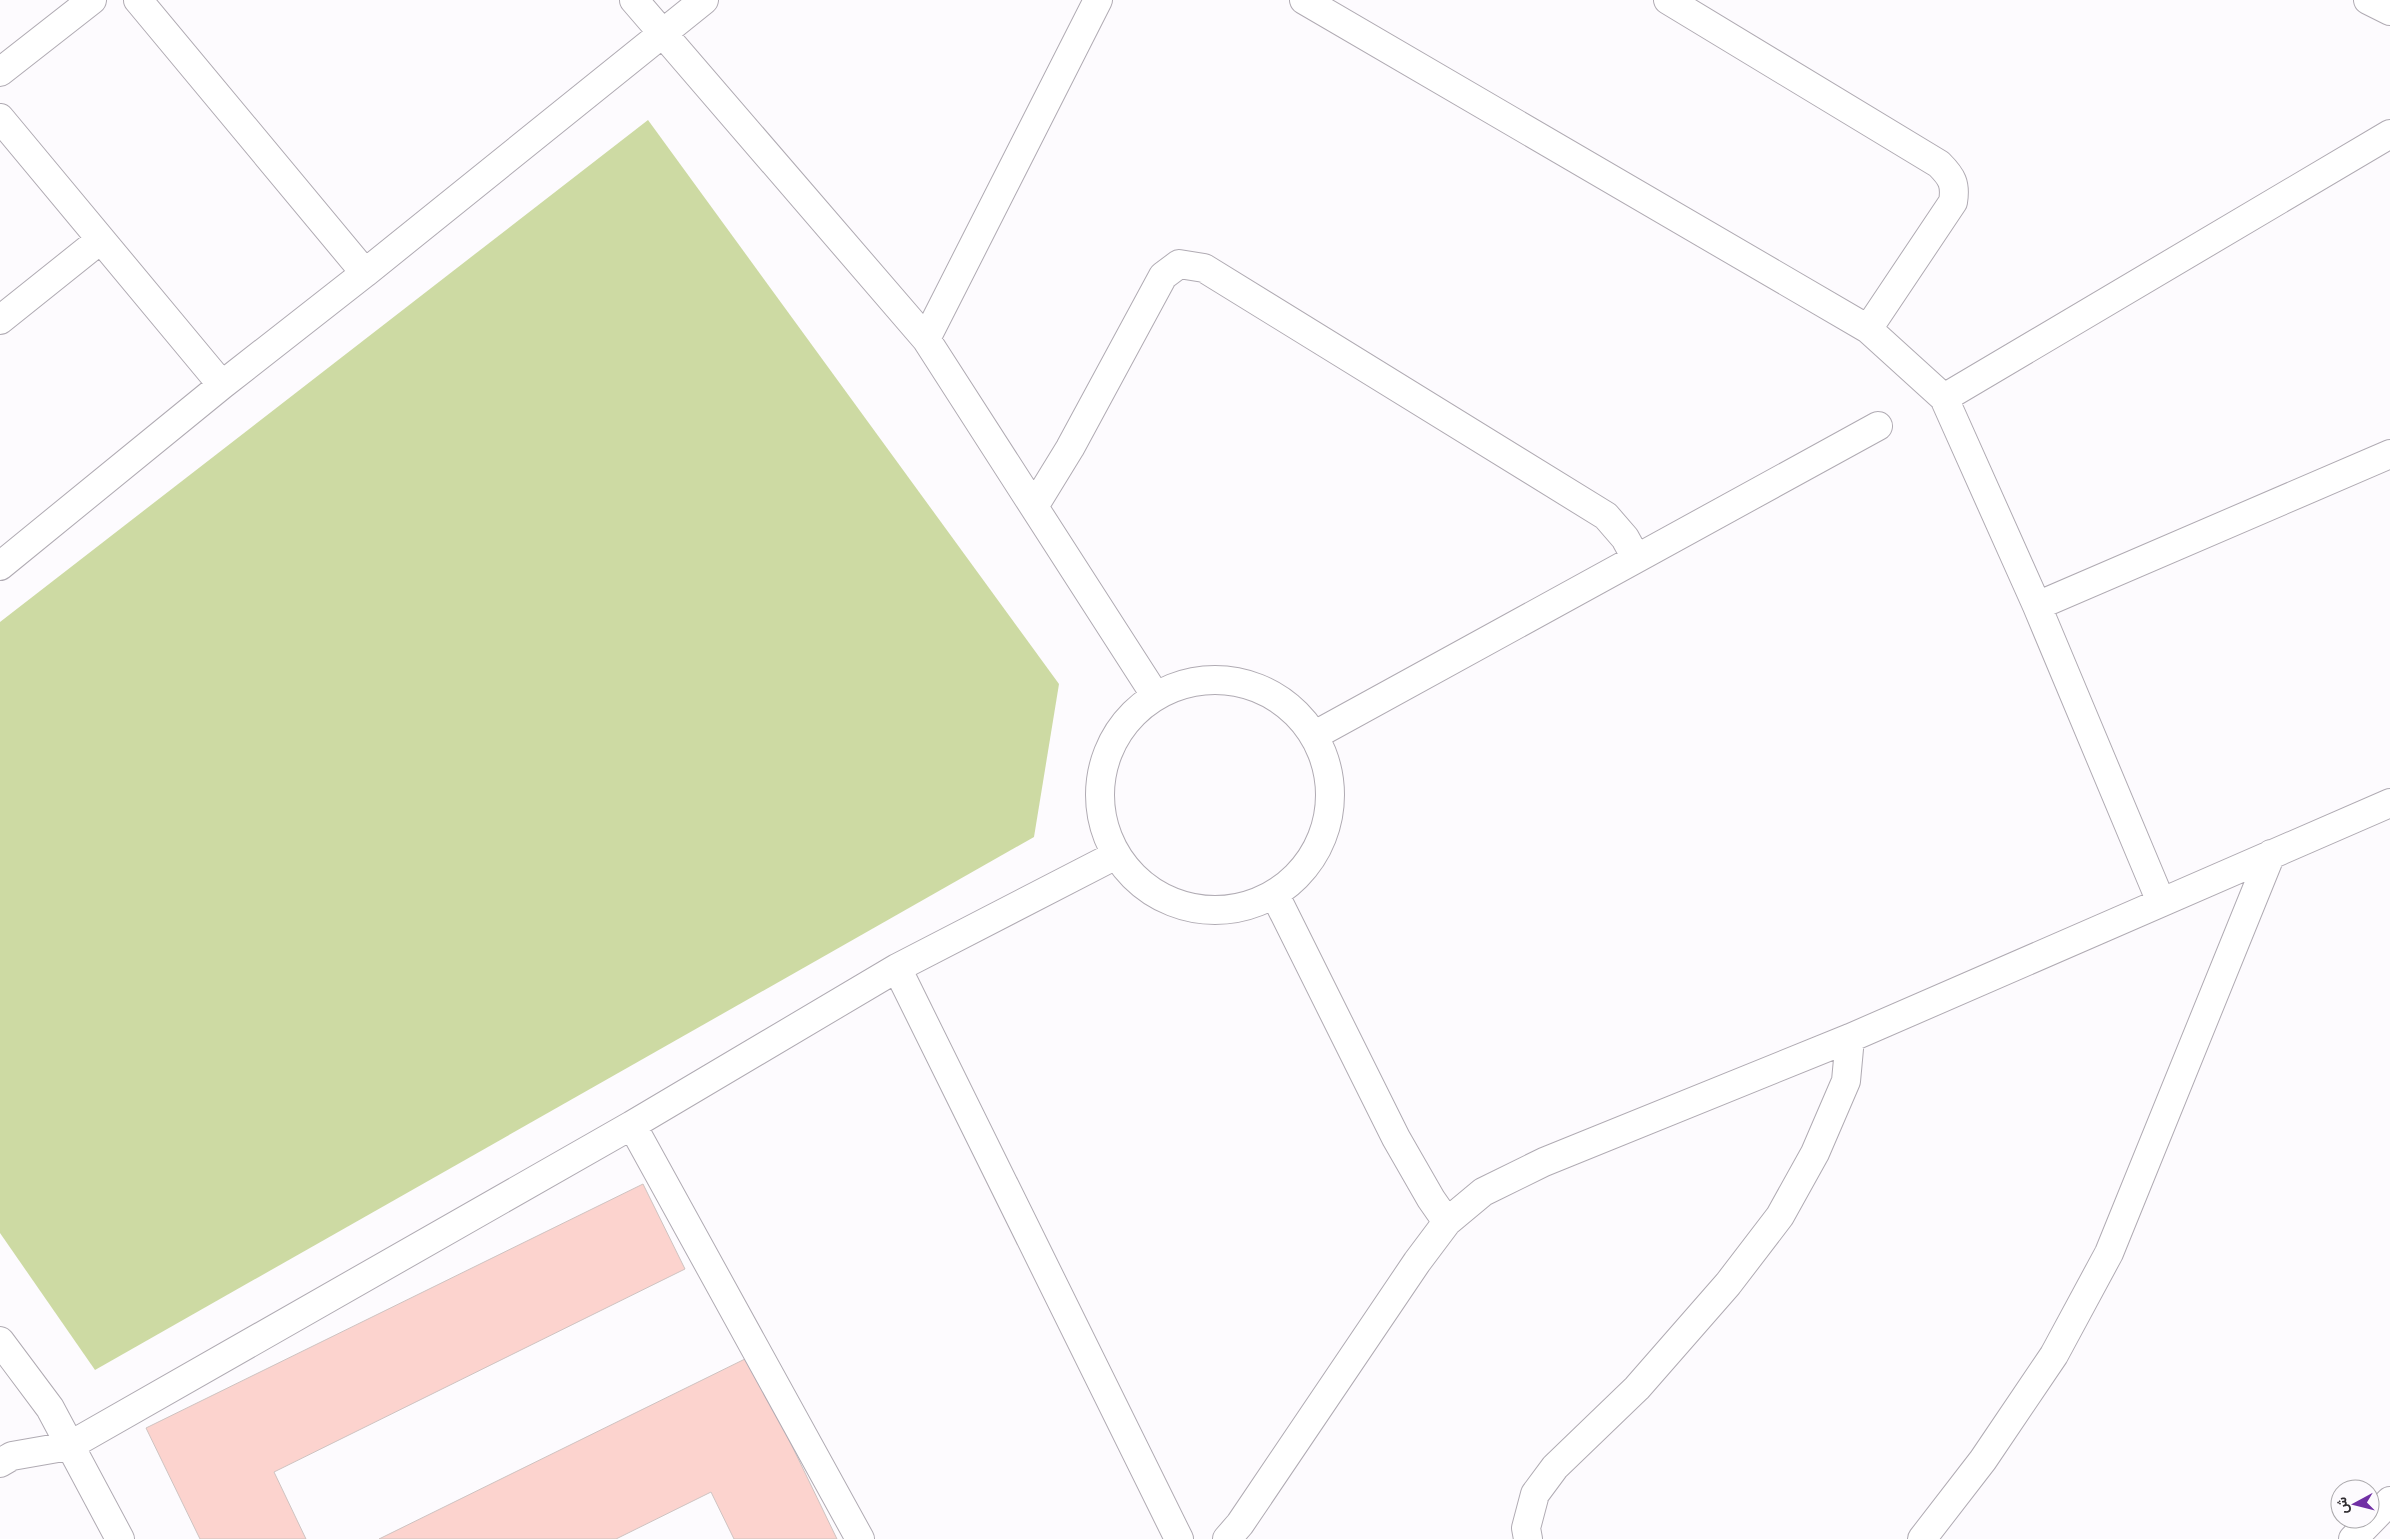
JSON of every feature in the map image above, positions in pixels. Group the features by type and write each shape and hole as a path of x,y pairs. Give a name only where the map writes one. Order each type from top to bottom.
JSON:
{"street":[{"path":"0,72 92,0"},
{"path":"138,0 365,273"},
{"path":"634,0 926,339 1035,505 1155,695"},
{"path":"0,566 222,385 365,273 704,0"},
{"path":"926,339 1098,0"},
{"path":"1304,0 1868,329 1944,398 2037,606 2161,902"},
{"path":"1668,0 1939,164 1951,176 1955,186 1953,202 1868,329"},
{"path":"2368,0 2390,11"},
{"path":"0,118 222,385"},
{"path":"1944,398 2390,134"},
{"path":"0,320 100,240"},
{"path":"1035,505 1070,448 1162,276 1179,264 1204,268 1606,516 1625,538 1636,558"},
{"path":"1315,734 1878,426"},
{"path":"2037,606 2390,454"},
{"path":"1198,679 1243,682 1284,701 1315,734 1330,777 1328,823 1309,864 1276,895 1232,910 1187,908 1146,889 1116,855 1100,812 1102,766 1122,725 1155,695 1198,679"},
{"path":"1227,1539 1240,1524 1417,1262 1447,1222 1483,1192 1544,1162 1850,1038 2390,803"},
{"path":"1922,1539 1984,1460 2054,1355 2109,1253 2271,854"},
{"path":"0,1463 12,1456 69,1446 632,1126 896,968 1116,855"},
{"path":"1276,895 1396,1138 1430,1199 1447,1222"},
{"path":"896,968 1179,1539"},
{"path":"1528,1539 1526,1528 1536,1494 1555,1467 1637,1388 1728,1284 1780,1216 1815,1153 1846,1081 1850,1038"},
{"path":"632,1126 860,1539"},
{"path":"0,1341 50,1408 120,1539"},
{"path":"2353,1539 2390,1501"}],"green space":[{"path":"648,120 1059,684 1034,837 95,1370 0,1233 0,622"}],"building":[{"path":"643,1184 685,1269 274,1472 306,1539 200,1539 146,1428"},
{"path":"749,1357 837,1539 734,1539 711,1492 616,1539 379,1539"}]}
